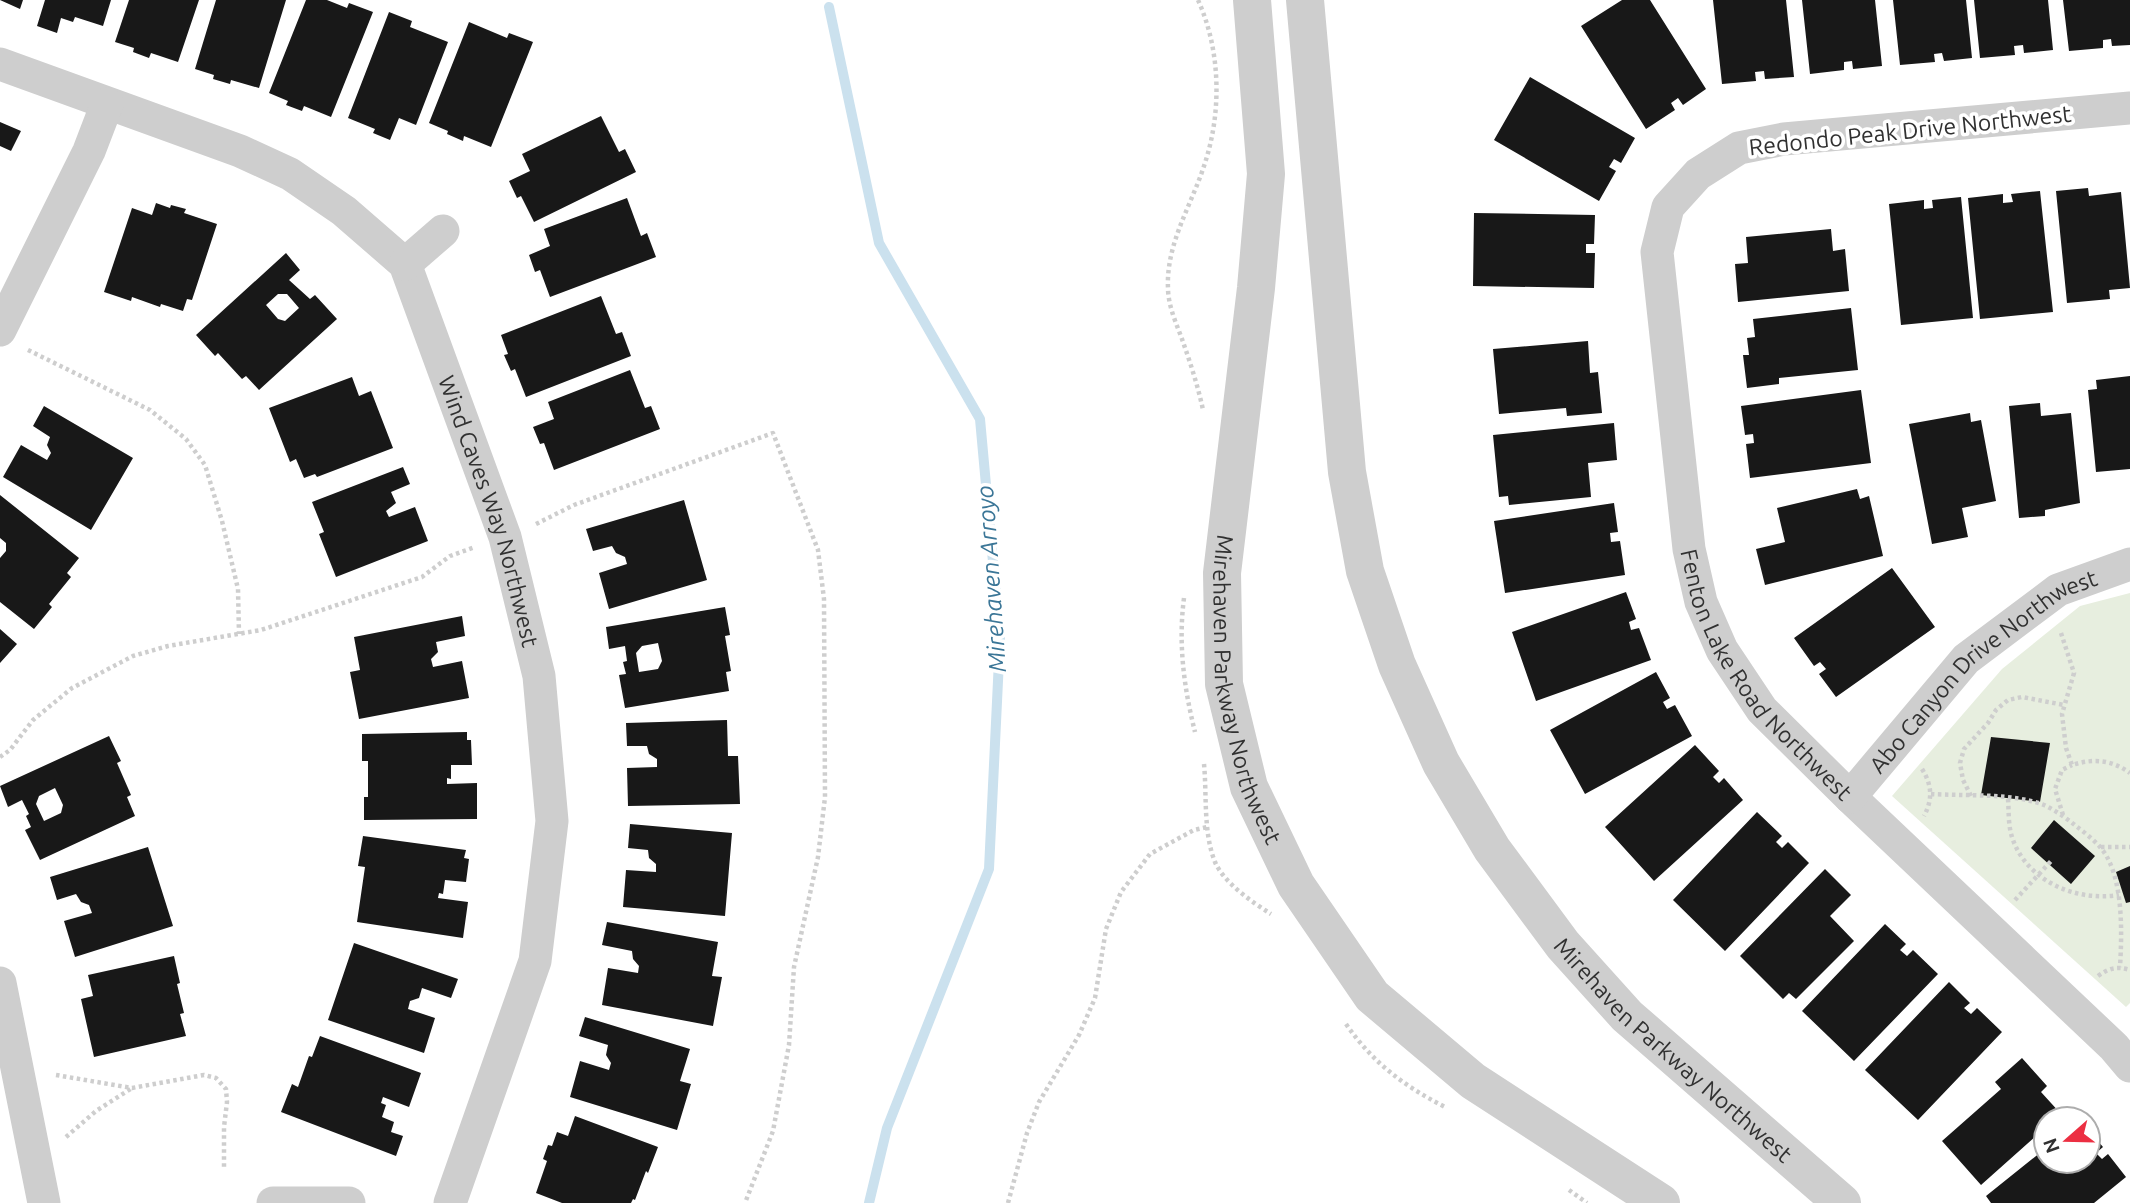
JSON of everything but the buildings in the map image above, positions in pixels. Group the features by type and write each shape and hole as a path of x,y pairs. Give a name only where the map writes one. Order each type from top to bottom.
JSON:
{"street":[{"name":"Mirehaven Parkway Northwest","path":"1252,0 1266,174 1256,288 1222,573 1224,684 1249,787 1296,885 1372,996 1472,1081 1661,1203"},
{"name":"Mirehaven Parkway Northwest","path":"1305,0 1347,472 1365,571 1396,665 1441,763 1492,849 1563,945 1627,1016 1842,1203"},
{"name":"Wind Caves Way Northwest","path":"0,64 240,151 290,174 344,211 405,264 505,537 540,676 552,821 535,961 450,1203"},
{"path":"0,330 89,151 107,104"},
{"name":"Redondo Peak Drive Northwest","path":"1698,174 1739,148 1784,139 2130,108"},
{"name":"Fenton Lake Road Northwest","path":"1698,174 1668,207 1657,252 1689,549 1701,602 1722,650 1762,710 1850,797 2125,1049"},
{"path":"405,264 443,231"},
{"name":"Abo Canyon Drive Northwest","path":"1850,797 1966,659 2058,590 2130,564"},
{"path":"0,983 44,1203"},
{"path":"273,1203 349,1203"}],"path":[{"path":"1198,0 1212,43 1217,101 1205,166 1176,235 1167,288 1172,313 1199,391 1203,414"},
{"path":"28,349 150,410 186,439 205,465 222,521 238,589 239,634"},
{"path":"536,524 574,505 774,433 818,550 824,612 825,797 818,858 794,967 789,1045 773,1131 745,1203"},
{"path":"0,757 33,720 72,688 133,656 168,646 261,630 422,577 450,556 477,546"},
{"path":"1184,591 1182,659 1188,703 1197,739"},
{"path":"2061,633 2074,673 2064,705 2063,733 2072,765"},
{"path":"1971,796 1963,780 1960,763 1964,749 1996,710 2008,700 2022,697 2064,705"},
{"path":"2063,816 2055,789 2063,770 2083,761 2113,762 2130,774"},
{"path":"1008,1203 1035,1112 1051,1079 1079,1035 1095,998 1106,929 1121,892 1150,854 1207,827 1204,763"},
{"path":"1922,769 1929,780 1931,794 1924,816"},
{"path":"1931,794 2008,799 2043,805 2063,816 2100,847 2106,855 2119,895 2122,933 2120,967"},
{"path":"2008,799 2012,837 2020,853 2039,874 2060,889 2071,892 2099,897 2119,895"},
{"path":"2100,847 2130,848"},
{"path":"2015,900 2052,860"},
{"path":"2098,976 2108,969 2120,967 2130,970"},
{"path":"56,1075 132,1088 204,1075 216,1078 226,1089 224,1170"},
{"path":"65,1137 96,1111 132,1088"}],"green space":[{"path":"2130,593 2130,1003 2126,1007 1892,796 2002,669 2080,606"}],"waterway":[{"name":"Mirehaven Arroyo","path":"829,7 879,243 980,419 1000,639 989,869 887,1128 869,1203"}]}
